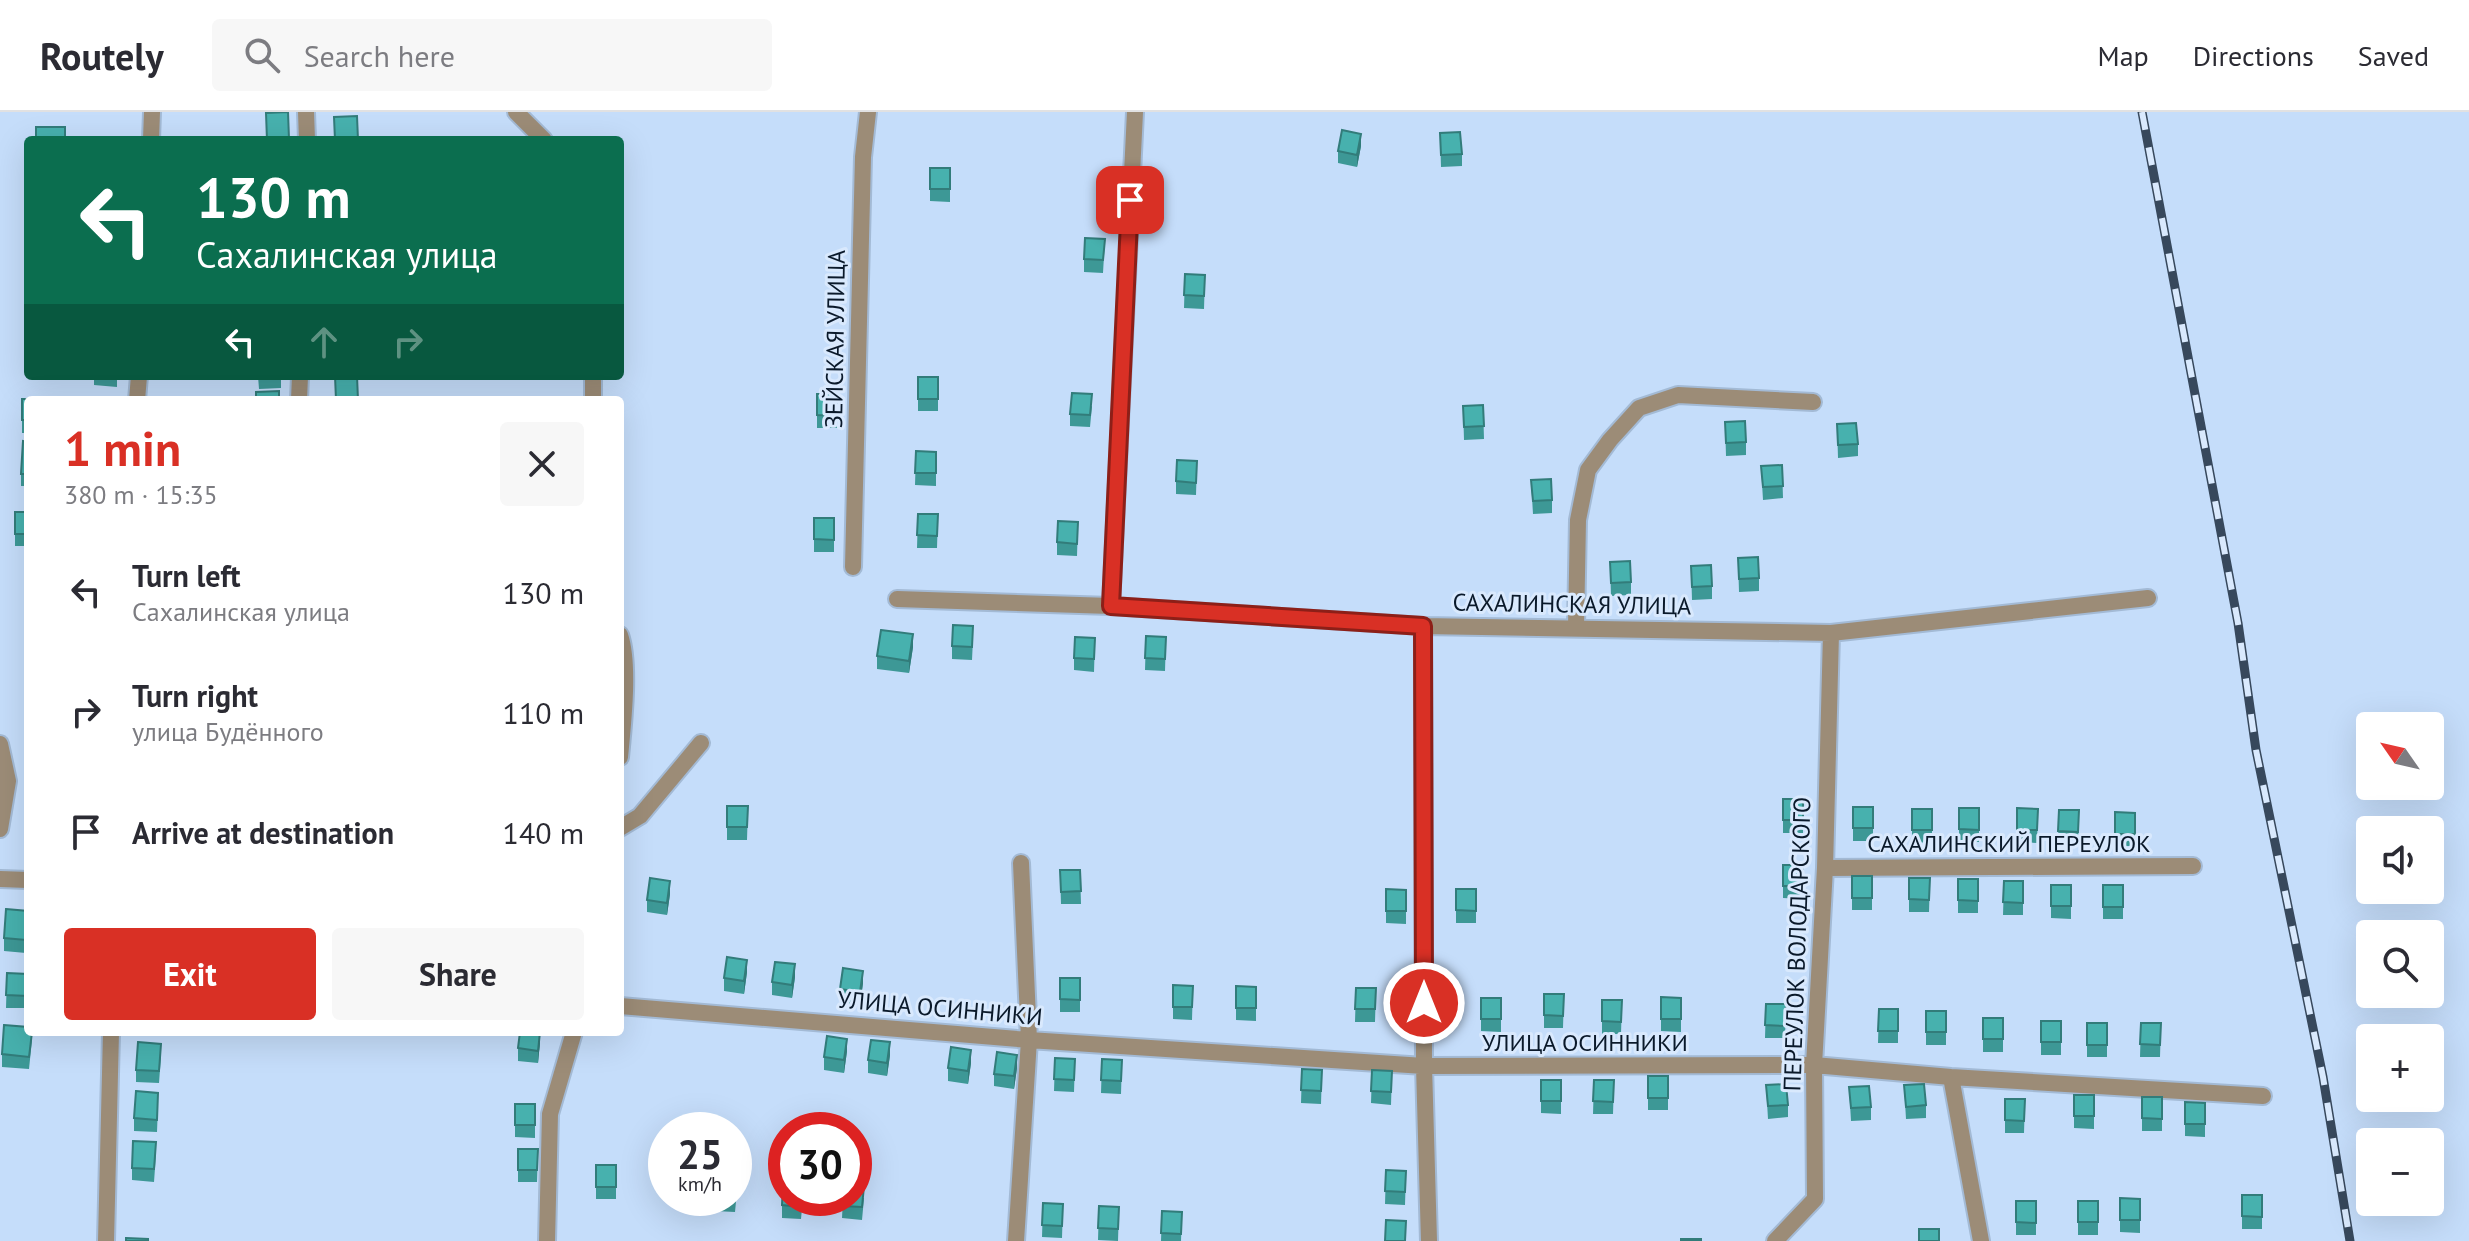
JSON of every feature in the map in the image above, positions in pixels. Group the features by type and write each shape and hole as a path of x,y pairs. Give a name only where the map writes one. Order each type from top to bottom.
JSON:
{"street":[{"path":"151,136 152,112"},
{"path":"306,112 307,136"},
{"path":"516,112 540,136"},
{"name":"ЗЕЙСКАЯ УЛИЦА","path":"853,567 863,157 868,112"},
{"path":"1111,606 1135,112"},
{"path":"1576,627 1578,520 1588,470 1639,408 1678,395 1813,402"},
{"name":"САХАЛИНСКАЯ УЛИЦА","path":"897,599 1111,606 1423,626 1831,633 2148,598"},
{"path":"1423,626 1424,1066 1429,1241"},
{"name":"ПЕРЕУЛОК ВОЛОДАРСКОГО","path":"1775,1241 1815,1199 1814,1065 1825,868 1831,633"},
{"path":"624,826 640,816 701,743"},
{"path":"0,744 8,781 0,829"},
{"path":"1016,1241 1029,1040 1021,863"},
{"name":"САХАЛИНСКИЙ ПЕРЕУЛОК","path":"1825,868 2193,866"},
{"path":"0,879 24,880"},
{"name":"УЛИЦА ОСИННИКИ","path":"624,1006 1029,1040 1424,1066 1814,1065 1951,1077 2263,1096"},
{"path":"106,1241 111,1036"},
{"path":"549,1241 550,1114 573,1036"},
{"path":"1951,1077 1981,1241"}],"building":[{"path":"288,112 289,136 267,136 266,113"},
{"path":"357,116 358,136 335,136 334,117"},
{"path":"36,127 65,127 65,136 36,136"},
{"path":"1342,130 1361,134 1357,155 1338,151"},
{"path":"1460,132 1462,154 1441,155 1440,133"},
{"path":"930,168 950,168 950,189 930,189"},
{"path":"1085,238 1105,239 1103,260 1084,259"},
{"path":"1185,274 1205,275 1204,296 1184,295"},
{"path":"918,377 938,377 938,399 918,399"},
{"path":"335,380 357,380 358,396 336,396"},
{"path":"279,391 279,396 256,396 256,392"},
{"path":"1072,393 1092,394 1090,415 1070,414"},
{"path":"817,394 837,394 837,416 817,415"},
{"path":"22,399 24,399 24,420"},
{"path":"1483,405 1484,426 1464,427 1463,406"},
{"path":"1745,421 1746,442 1726,443 1725,422"},
{"path":"1856,423 1858,444 1838,445 1837,424"},
{"path":"23,441 24,474 21,474"},
{"path":"916,451 936,452 936,473 915,473"},
{"path":"1177,460 1197,461 1196,483 1176,481"},
{"path":"1782,465 1783,486 1763,487 1761,466"},
{"path":"1551,479 1552,500 1533,501 1531,480"},
{"path":"15,512 24,512 24,534 15,534"},
{"path":"918,514 938,514 937,536 917,535"},
{"path":"814,518 834,518 834,540 814,539"},
{"path":"1058,521 1078,522 1077,544 1057,542"},
{"path":"1758,557 1759,578 1739,579 1738,558"},
{"path":"1630,561 1631,582 1611,583 1610,562"},
{"path":"1711,565 1712,586 1692,587 1691,566"},
{"path":"953,625 973,626 972,647 952,646"},
{"path":"881,630 913,634 909,661 877,656"},
{"path":"1146,636 1166,637 1165,659 1145,658"},
{"path":"1075,637 1095,638 1094,659 1074,658"},
{"path":"1783,799 1803,799 1803,820 1783,820"},
{"path":"727,806 748,806 747,827 727,827"},
{"path":"1853,807 1873,807 1873,828 1853,828"},
{"path":"1959,808 1979,808 1979,830 1959,829"},
{"path":"2017,808 2038,809 2037,830 2017,830"},
{"path":"1912,809 1932,809 1932,830 1912,830"},
{"path":"2059,810 2079,810 2078,832 2058,831"},
{"path":"2115,812 2135,813 2135,834 2115,834"},
{"path":"1783,865 1803,865 1802,886 1783,886"},
{"path":"1060,870 1080,870 1081,891 1061,892"},
{"path":"1852,876 1872,876 1872,898 1852,898"},
{"path":"650,878 670,881 667,903 647,900"},
{"path":"1909,878 1930,878 1929,900 1909,899"},
{"path":"1958,879 1978,879 1978,901 1958,900"},
{"path":"2004,881 2023,881 2023,903 2003,902"},
{"path":"2051,885 2071,885 2071,906 2051,906"},
{"path":"2103,885 2123,885 2123,907 2103,907"},
{"path":"1386,889 1406,890 1406,911 1386,911"},
{"path":"1456,889 1476,889 1476,911 1456,910"},
{"path":"6,909 24,911 24,940 4,938"},
{"path":"727,957 747,960 744,981 724,978"},
{"path":"775,962 795,964 792,985 772,982"},
{"path":"843,968 863,971 860,992 840,989"},
{"path":"7,973 24,974 24,996 6,995"},
{"path":"1060,978 1080,978 1080,1000 1060,999"},
{"path":"1173,985 1193,986 1192,1007 1173,1007"},
{"path":"1236,986 1256,987 1256,1008 1236,1008"},
{"path":"1356,988 1376,988 1375,1009 1355,1009"},
{"path":"1544,994 1564,994 1563,1016 1544,1015"},
{"path":"1661,997 1681,998 1681,1019 1661,1019"},
{"path":"1481,998 1501,998 1501,1019 1481,1019"},
{"path":"1602,1000 1622,1000 1621,1022 1602,1021"},
{"path":"1766,1004 1786,1004 1785,1026 1765,1025"},
{"path":"1879,1009 1898,1009 1898,1031 1878,1031"},
{"path":"1926,1011 1946,1011 1946,1032 1926,1032"},
{"path":"1983,1018 2003,1018 2003,1039 1983,1039"},
{"path":"2041,1021 2061,1021 2061,1042 2041,1042"},
{"path":"2087,1023 2107,1023 2107,1045 2087,1045"},
{"path":"2141,1023 2161,1023 2160,1045 2140,1044"},
{"path":"4,1025 24,1027 24,1036 32,1036 29,1057 2,1054"},
{"path":"520,1036 540,1036 538,1051 518,1048"},
{"path":"827,1036 847,1039 844,1060 824,1057"},
{"path":"871,1040 890,1042 887,1063 868,1060"},
{"path":"138,1042 161,1044 159,1071 136,1070"},
{"path":"951,1047 971,1050 968,1071 948,1068"},
{"path":"997,1052 1017,1055 1014,1076 994,1074"},
{"path":"1055,1058 1075,1059 1074,1080 1054,1079"},
{"path":"1102,1059 1122,1060 1121,1081 1101,1080"},
{"path":"1302,1069 1322,1070 1321,1091 1301,1090"},
{"path":"1372,1070 1392,1071 1391,1092 1371,1091"},
{"path":"1648,1076 1668,1076 1668,1098 1648,1098"},
{"path":"1541,1080 1561,1080 1561,1101 1541,1101"},
{"path":"1594,1080 1614,1080 1613,1102 1593,1101"},
{"path":"1786,1084 1788,1105 1768,1106 1766,1085"},
{"path":"1924,1084 1926,1105 1906,1107 1904,1085"},
{"path":"1869,1086 1871,1107 1851,1108 1849,1087"},
{"path":"136,1091 158,1093 157,1120 134,1118"},
{"path":"2074,1095 2094,1095 2094,1116 2074,1116"},
{"path":"2142,1097 2162,1097 2162,1119 2142,1118"},
{"path":"2005,1099 2025,1099 2024,1121 2005,1120"},
{"path":"2185,1102 2205,1103 2205,1124 2185,1124"},
{"path":"515,1104 535,1104 535,1125 515,1125"},
{"path":"133,1141 156,1142 154,1169 132,1168"},
{"path":"518,1149 538,1149 537,1170 518,1170"},
{"path":"596,1165 616,1165 616,1187 596,1187"},
{"path":"1386,1170 1406,1171 1405,1192 1385,1191"},
{"path":"2242,1195 2262,1195 2262,1217 2242,1216"},
{"path":"2120,1198 2140,1199 2140,1220 2120,1220"},
{"path":"2016,1201 2036,1201 2036,1223 2016,1222"},
{"path":"2078,1201 2098,1201 2098,1222 2078,1222"},
{"path":"1043,1203 1063,1204 1062,1226 1042,1225"},
{"path":"1099,1206 1119,1207 1118,1229 1098,1228"},
{"path":"1162,1211 1182,1212 1181,1234 1161,1233"},
{"path":"1386,1220 1406,1221 1405,1241 1385,1241"},
{"path":"1919,1229 1939,1229 1939,1241 1919,1241"},
{"path":"126,1238 148,1239 148,1241 126,1241"}],"railway":[{"path":"2142,112 2238,623 2256,750 2323,1077 2350,1241"}],"route":[{"path":"1130,200 1111,606 1423,626 1424,1003"}]}
